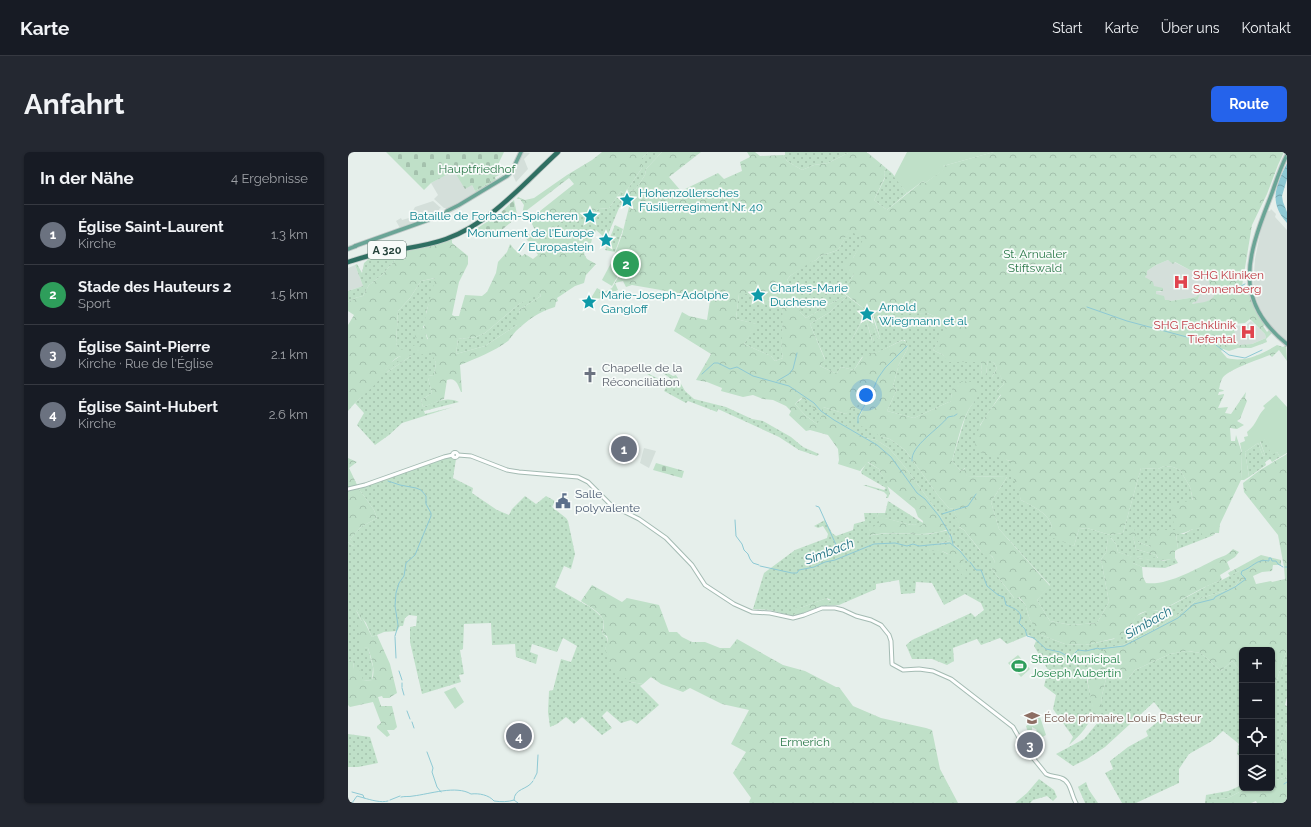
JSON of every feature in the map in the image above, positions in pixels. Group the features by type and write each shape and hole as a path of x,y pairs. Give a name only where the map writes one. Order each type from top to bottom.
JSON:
{"highway":[{"path":"469,227 498,205 554,152"},
{"path":"469,227 499,207 558,152"},
{"name":"A 320","path":"348,261 375,252 432,241 469,227"}],"main road":[{"path":"348,249 444,212 498,183 511,172 521,152"},
{"path":"1287,155 1265,211 1252,252 1250,272 1250,288 1259,313 1273,332 1287,344"},
{"path":"444,212 462,203"},
{"path":"348,489 365,485 444,457 452,456 455,458 458,455 471,456 507,470 578,477 588,482 611,505 639,519 666,538 692,565 705,585 742,609 752,612 770,613 793,618 822,608 833,608 871,620 883,626 890,639 891,662 893,665 903,670 922,670 946,676 1008,723 1016,731 1037,764 1048,776 1062,778 1068,783 1071,794 1076,803"}],"shaded area":[{"path":"522,152 530,153 524,159 528,169 516,182 512,173"},
{"path":"455,170 472,185 476,193 447,208 444,208 434,199 438,195 431,183"},
{"path":"433,201 441,208 439,209 439,213 400,228 396,221 401,218 402,220 409,218 415,207"},
{"path":"1271,209 1276,214 1275,217 1287,230 1287,341 1269,323 1259,307 1253,288 1255,259 1262,224 1267,211 1270,211"},
{"name":"SHG Kliniken Sonnenberg","path":"1168,260 1190,270 1205,274 1210,284 1210,292 1212,291 1214,298 1204,303 1192,304 1199,295 1196,297 1165,301 1156,295 1156,291 1162,292 1145,277 1147,275 1147,271"},
{"path":"355,265 363,286 348,291 348,268"},
{"name":"SHG Fachklinik Tiefental","path":"1251,321 1265,334 1266,338 1252,344 1238,345 1233,326 1246,325"},
{"path":"644,448 656,451 649,468 640,463"}],"green space":[{"name":"Hauptfriedhof","path":"386,152 504,152 489,183 475,191 472,185 465,189 454,171 431,183 424,190"},
{"name":"St. Arnualer Stiftswald","path":"602,152 648,152 642,158 642,168 627,190 630,191 636,189 645,175 646,169 662,152 701,152 669,177 681,191 718,173 724,179 742,171 740,162 750,157 747,152 755,152 760,156 783,155 787,161 802,170 814,165 828,163 848,153 868,153 886,168 884,173 885,177 874,200 887,210 923,181 925,183 944,169 943,166 994,152 1284,152 1267,194 1252,225 1242,286 1244,291 1248,291 1255,310 1265,325 1263,326 1267,332 1269,330 1272,333 1266,339 1267,342 1251,348 1238,348 1229,351 1223,349 1221,351 1227,358 1240,359 1253,357 1277,345 1283,347 1286,345 1287,361 1279,350 1272,357 1270,355 1244,365 1230,372 1222,379 1219,389 1224,391 1219,392 1218,395 1224,395 1218,408 1228,407 1225,413 1231,414 1246,392 1245,398 1247,401 1240,419 1237,421 1244,425 1237,429 1230,428 1231,441 1235,441 1236,435 1242,453 1241,480 1220,524 1219,533 1203,537 1200,529 1197,529 1176,534 1178,549 1175,551 1175,558 1173,559 1158,561 1136,558 1136,556 1158,558 1156,555 1136,549 1133,536 1129,534 1132,528 1134,528 1138,542 1151,547 1149,540 1150,533 1159,530 1175,530 1170,505 1193,500 1190,487 1180,470 1173,467 1164,466 1158,469 1141,468 1123,533 1110,535 1087,528 1079,529 1074,546 1053,538 1047,534 1052,527 1044,514 1040,510 1021,500 1010,468 1011,461 976,451 975,443 979,428 1001,395 997,391 1004,384 999,373 997,378 988,385 997,368 994,363 988,360 986,374 982,377 981,362 950,362 946,360 943,355 933,350 946,328 936,317 927,313 873,315 880,338 878,339 871,319 869,320 874,341 867,346 872,340 866,319 864,318 846,350 867,311 839,289 844,283 847,285 854,274 842,267 848,256 853,258 864,238 849,231 838,250 820,256 790,276 787,280 794,291 797,291 802,297 800,312 806,318 844,296 846,297 830,312 810,324 825,360 820,366 835,373 837,373 841,367 854,370 864,355 879,351 903,340 906,342 908,348 899,364 893,386 897,389 887,411 914,418 951,401 952,389 955,384 971,382 981,386 980,393 968,411 963,423 952,461 961,471 966,468 967,476 1007,477 991,502 999,529 1050,586 1037,600 1050,621 1071,625 1097,623 1109,602 1101,559 1106,553 1109,536 1116,544 1118,552 1133,557 1133,563 1142,567 1143,577 1146,583 1163,582 1181,576 1226,555 1233,549 1239,552 1235,557 1227,562 1230,569 1220,575 1222,580 1206,586 1160,610 1142,612 1133,621 1131,630 1120,637 1085,645 1065,644 1041,635 1030,620 1025,604 1019,597 1015,599 991,568 991,565 995,562 992,556 981,553 964,530 958,526 954,509 949,508 940,498 905,450 890,439 882,437 861,426 858,420 864,407 866,397 855,408 846,414 823,407 822,411 816,411 806,400 801,398 795,404 806,416 817,424 822,415 825,415 839,421 865,438 876,440 889,448 905,467 940,515 951,533 953,543 966,557 962,562 968,574 963,576 949,558 948,554 942,551 926,551 927,547 950,541 949,532 946,530 927,534 888,533 868,536 867,529 880,524 879,521 876,522 878,513 885,513 885,518 911,525 914,524 922,526 923,521 918,517 915,509 887,486 887,480 881,474 879,469 868,462 860,471 838,464 838,449 828,435 810,430 806,431 789,415 791,411 786,406 773,400 763,399 753,395 743,397 721,391 722,388 707,382 696,380 711,354 674,331 682,312 689,316 707,320 711,294 678,293 632,285 626,287 623,281 615,283 618,290 594,301 591,298 597,288 604,292 612,288 622,270 634,276 641,265 626,256 623,258 617,255 614,256 622,235 629,207 625,203 622,206 618,204 623,193 621,191 609,208 587,212 567,220 563,219 556,227 564,235 570,238 581,240 585,236 592,239 584,254 587,259 596,264 586,275 584,283 575,286 557,298 558,301 556,302 555,307 530,319 502,345 460,365 462,392 455,381 450,379 447,380 444,399 423,407 421,400 432,393 428,376 434,375 436,363 431,352 420,355 411,347 428,339 426,334 416,338 414,333 424,328 435,278 421,281 410,298 398,311 396,343 399,350 405,349 411,356 386,373 401,359 400,356 396,358 375,384 348,411 348,325 354,315 348,311 348,302 363,296 369,285 382,275 404,250 452,238 452,243 468,256 468,264 459,282 452,315 459,316 465,295 482,296 487,292 496,273 498,262 507,252 510,244 522,256 525,254 533,259 538,255 525,237 525,233 535,236 535,230 531,222 535,215 574,184 569,178 522,214 524,205 520,199 517,199 518,197 525,200 534,198","holes":["1168,260 1173,264 1175,262 1190,270 1205,274 1210,285 1210,292 1212,291 1214,296 1207,301 1193,304 1192,303 1197,301 1200,294 1196,297 1170,301 1165,300 1164,296 1156,294 1156,291 1163,291 1163,288 1154,286 1153,282 1145,277 1147,275 1147,271","540,294 541,296 519,310 520,314 515,317 517,325 485,346 456,354 458,339 476,337 485,333 519,304","739,294 756,294 760,299 780,302 782,307 783,358 775,361 771,356 744,344 757,324 736,319","1250,319 1265,334 1266,338 1252,344 1239,345 1237,343 1233,324 1245,323"]},
{"path":"648,152 662,152 646,169 645,175 636,189 630,191 627,190 642,168 642,158"},
{"path":"785,152 867,153 848,153 828,163 814,165 802,170 787,161 783,155 785,155"},
{"path":"907,152 994,152 943,166 945,169 925,183 923,181 907,193 894,177"},
{"path":"497,164 510,171 507,174 505,172 495,177 496,180 504,174 505,175 476,193 475,191 489,183"},
{"path":"886,168 892,173 907,193 887,210 874,200 885,178 884,173"},
{"path":"621,191 623,193 619,205 621,206 607,237 604,237 596,230 595,233 581,231 581,235 585,236 581,240 573,239 564,235 556,227 563,219 569,219 599,209 609,208"},
{"path":"514,200 517,214 516,218 492,238 490,239 476,229 499,214"},
{"path":"615,225 623,229 615,252 605,250"},
{"path":"849,230 865,238 853,258 854,274 847,285 839,290 867,311 846,350 864,318 866,319 872,341 870,343 874,341 868,320 871,319 878,339 880,338 873,314 927,313 936,317 947,328 933,350 943,355 950,362 981,362 982,376 986,374 988,359 994,363 997,368 992,377 999,372 1004,384 997,391 1001,394 980,425 1007,460 1011,461 1021,500 1040,510 1044,514 1052,527 1048,534 1074,546 1079,529 1087,528 1110,535 1123,533 1141,468 1158,469 1164,466 1173,467 1180,470 1190,487 1193,501 1188,502 1175,530 1159,530 1151,547 1138,542 1133,536 1136,549 1156,555 1158,559 1136,556 1136,558 1163,561 1175,558 1178,563 1165,568 1142,567 1133,563 1132,557 1118,552 1116,544 1111,538 1108,538 1106,553 1101,559 1109,602 1097,623 1071,625 1050,621 1037,600 1050,585 999,529 991,502 1007,477 967,476 965,468 961,471 952,461 965,418 979,394 951,394 951,401 914,418 887,411 897,389 893,386 899,364 908,348 905,340 902,340 881,351 862,357 854,370 841,367 837,373 835,373 820,366 825,359 810,324 830,312 846,297 844,296 806,318 800,312 794,291 787,280 790,276 808,263 816,260 820,256 838,250"},
{"path":"404,250 382,275 369,285 363,296 348,302 348,291 363,286 355,265 357,264 362,273 364,263 371,257"},
{"path":"611,263 622,269 612,286 602,280"},
{"path":"436,278 426,312 426,322 423,327 436,363 434,375 428,376 432,393 421,400 423,407 445,400 454,400 459,402 424,411 425,414 453,407 402,423 375,445 357,425 364,413 355,403 379,379 390,363 400,356 402,359 386,373 411,356 399,351 396,343 398,311 410,298 421,281"},
{"path":"539,293 541,296 519,310 520,314 517,325 485,346 456,354 458,339 476,337 485,333 519,304"},
{"path":"739,294 756,294 760,299 780,302 783,314 783,358 775,361 771,356 744,344 756,324 736,319"},
{"path":"655,366 673,376 676,375 685,391 694,399 726,407 752,419 763,421 791,437 803,447 819,454 817,456 799,450 779,437 718,409 717,412 688,401 686,403 664,391 667,386 647,374 667,383 670,378 654,367"},
{"path":"1276,395 1287,407 1287,453 1280,457 1277,452 1272,455 1264,439 1260,442 1265,455 1263,456 1258,443 1245,452 1249,477 1241,480 1242,453 1240,443 1245,441 1244,437 1248,436 1247,432 1265,408 1263,406"},
{"path":"864,397 867,398 858,420 882,437 890,439 905,450 940,498 949,508 954,509 959,527 964,530 982,553 992,556 995,562 991,568 1014,598 1018,597 1025,604 1030,620 1041,635 1065,644 1085,645 1114,639 1131,625 1136,616 1147,611 1157,611 1172,605 1239,571 1239,580 1234,588 1198,599 1176,616 1152,631 1123,645 1105,648 1103,657 1091,665 1087,675 1087,681 1093,704 1092,715 1081,733 1069,745 1073,737 1053,709 1056,695 1044,686 1048,670 1034,646 1036,641 1029,635 1007,644 1000,638 981,645 977,639 953,648 954,661 947,665 932,659 912,659 906,645 912,640 971,613 975,617 984,610 981,603 965,594 944,605 932,583 916,582 915,593 901,594 899,580 876,584 876,589 839,605 823,606 822,604 831,600 827,598 800,608 793,616 770,610 753,609 764,573 795,550 827,538 828,534 823,526 818,528 814,526 825,520 832,533 836,536 853,530 854,524 865,521 864,513 878,513 877,521 881,524 868,536 892,533 931,534 949,531 940,515 905,467 889,448 876,440 865,438 855,432 817,424 806,416 795,404 803,398 823,407 846,414","holes":["949,532 951,533 953,543 961,551 962,562 942,551 937,544 950,541"]},
{"path":"1264,438 1272,454 1277,452 1280,457 1272,462 1270,459 1265,462 1266,465 1249,477 1245,452 1258,443 1263,456 1265,455 1260,441"},
{"path":"1287,454 1287,649 1275,686 1275,647 1239,647 1239,669 1232,661 1221,671 1201,653 1187,651 1170,654 1135,670 1127,680 1106,679 1102,695 1100,721 1091,717 1093,708 1088,684 1088,669 1089,666 1103,657 1104,648 1123,645 1152,631 1176,616 1198,599 1234,588 1239,580 1239,571 1230,576 1228,573 1261,555 1281,560 1281,565 1273,565 1272,571 1262,572 1253,576 1256,584 1285,579 1278,535 1244,492 1243,483 1260,470"},
{"path":"447,457 456,459 453,478 473,488 472,493 497,510 509,515 512,509 525,496 536,504 546,496 555,501 552,507 568,521 575,554 571,569 564,566 555,587 589,606 600,616 604,622 602,634 608,640 605,649 630,682 643,684 640,686 659,705 637,724 631,720 621,723 607,711 602,716 612,728 602,735 582,717 574,724 566,717 550,727 548,712 549,691 553,690 561,659 571,662 577,646 563,638 557,652 532,644 530,652 538,655 536,664 516,657 515,644 492,645 491,623 464,624 463,649 460,650 464,674 459,675 461,682 422,694 410,642 410,627 416,626 417,616 409,615 405,618 403,626 400,626 397,631 384,632 372,637 366,623 356,610 362,622 360,646 368,648 373,667 372,680 363,681 354,669 353,661 348,660 348,542 353,546 354,544 350,539 361,527 377,518 374,510 359,489"},
{"path":"348,458 357,462 349,468 359,489 374,510 377,518 361,527 350,539 355,544 353,546 348,542"},
{"path":"867,462 879,469 881,474 888,480 887,485 890,493 888,498 886,498 887,495 884,492 863,485 884,490 886,488 862,474 861,472"},
{"path":"656,463 684,471 682,478 653,470"},
{"path":"888,501 923,523 922,527 884,518"},
{"path":"1195,528 1214,535 1178,549 1176,534 1184,534"},
{"name":"Ermerich","path":"592,585 622,602 627,598 659,605 669,632 677,632 682,637 692,642 705,642 720,648 730,648 737,639 783,665 805,671 836,687 839,687 853,706 881,718 932,730 940,769 958,803 750,803 751,798 733,773 746,752 731,744 749,710 722,704 690,688 683,692 661,684 651,677 643,684 630,682 610,666 605,649 608,640 607,636 602,634 604,624 601,616 581,601"},
{"path":"827,598 828,600 832,601 823,604 823,606 793,616 795,614 795,608 800,608"},
{"path":"356,609 358,609 372,637 377,635 390,664 397,693 389,698 383,698 382,696 378,697 381,706 392,706 397,727 394,730 387,730 390,735 387,737 377,728 377,726 381,723 373,702 350,707 348,705 348,660 353,661 354,669 361,671 363,681 372,680 373,676 373,664 368,648 360,647 358,624 362,622"},
{"path":"1099,648 1101,652 1094,657 1091,662 1078,662 1076,660 1075,654 1077,651 1091,651"},
{"path":"1287,649 1287,697 1285,705 1287,706 1287,724 1280,742 1286,763 1287,777 1275,780 1275,719 1275,686"},
{"path":"1187,651 1201,653 1221,671 1232,661 1239,669 1239,744 1223,731 1212,741 1189,754 1179,769 1179,783 1136,803 1122,803 1105,773 1113,769 1110,761 1128,747 1148,736 1146,731 1165,716 1154,702 1105,747 1087,759 1073,766 1056,754 1084,739 1099,721 1102,695 1106,679 1127,680 1135,670 1170,654"},
{"name":"Stade Municipal Joseph Aubertin","path":"1018,655 1030,669 1021,677 1008,663"},
{"path":"455,687 464,702 455,709 444,692"},
{"path":"1040,717 1046,735 1039,739 1035,732 1037,730 1032,727 1032,731 1028,732 1026,726"},
{"path":"1287,724 1287,774 1285,769 1286,763 1280,742"},
{"path":"348,734 370,737 378,763 358,767 348,767"},
{"path":"1239,744 1239,756 1237,754"},
{"path":"1287,777 1287,803 1257,803 1256,801 1251,803 1210,803 1209,800 1228,798 1241,791 1275,791 1275,780"},
{"path":"1039,779 1054,790 1057,797 1053,801 1047,796 1033,800 1030,803 1015,803 1027,793"},
{"path":"1086,782 1089,790 1098,803 1085,803 1078,787"},
{"path":"1239,786 1239,791 1241,791 1228,798 1210,800 1210,803 1205,803 1206,795 1228,791"}],"water":[{"path":"1287,163 1287,179 1282,196 1287,212 1287,223 1277,208 1276,194 1277,187"}],"waterway":[{"path":"1234,286 1241,286 1245,284"},
{"path":"1087,307 1127,321 1213,344"},
{"path":"1216,345 1229,355 1245,358 1262,350"},
{"path":"858,423 858,417 878,378 885,368 907,346"},
{"path":"777,381 789,374 793,369 797,353"},
{"path":"702,374 714,363 718,363 730,369 737,367 753,376 789,386 814,403 821,411 877,445 891,457 917,493 925,499 939,516 948,531"},
{"path":"912,461 913,455 920,444 948,417 953,416"},
{"path":"388,481 421,490 426,496 426,504 431,513 415,555 406,563 404,576 399,583 396,593 395,606 398,625"},
{"path":"942,514 968,506 976,494"},
{"path":"816,506 819,507 837,547 841,546"},
{"name":"Simbach","path":"735,520 736,536 753,563 759,565"},
{"path":"948,532 951,536 953,544"},
{"name":"Simbach","path":"760,566 797,573 799,570 835,560 874,544 895,543 907,546 913,544 919,546 950,543 960,551 968,561"},
{"name":"Simbach","path":"970,562 976,570 981,570 987,586 998,595 1004,597 1006,605 1019,613 1021,617 1019,623 1025,629 1027,636 1034,638 1046,649 1060,652 1069,657 1071,657 1078,650 1086,651 1098,648 1124,646 1178,618 1194,604 1214,599 1215,597 1235,587 1246,579 1241,574 1242,571 1258,562 1265,560 1269,561 1269,558 1271,558 1272,561 1276,561 1283,567"},
{"path":"395,636 398,626"},
{"path":"395,637 396,658"},
{"path":"399,671 402,680"},
{"path":"402,688 404,695"},
{"path":"407,711 410,719"},
{"path":"412,722 414,728"},
{"path":"427,752 433,768 432,772 437,787 441,792"},
{"path":"534,779 537,773 538,755"},
{"path":"514,800 516,793 531,784 533,781"},
{"path":"401,797 458,790 471,794 484,795 494,801 504,802 514,800 518,803"},
{"path":"352,792 363,795 364,798 370,800 388,801"},
{"path":"352,803 357,796 364,798"},
{"path":"390,800 400,796"}],"place":[{"name":"Hohenzollersches Füsilierregiment Nr. 40","path":"627,200"},
{"name":"Bataille de Forbach-Spicheren","path":"590,216"},
{"name":"Monument de l'Europe / Europastein","path":"606,240"},
{"name":"Stade des Hauteurs 2","path":"626,264"},
{"name":"SHG Kliniken Sonnenberg","path":"1181,282"},
{"name":"Charles-Marie Duchesne","path":"758,295"},
{"name":"Marie-Joseph-Adolphe Gangloff","path":"589,302"},
{"name":"Arnold Wiegmann et al","path":"867,314"},
{"name":"SHG Fachklinik Tiefental","path":"1248,332"},
{"name":"Chapelle de la Réconciliation","path":"590,375"},
{"name":"Église Saint-Laurent","path":"624,449"},
{"name":"Salle polyvalente","path":"563,501"},
{"name":"Stade Municipal Joseph Aubertin","path":"1019,666"},
{"name":"École primaire Louis Pasteur","path":"1032,718"},
{"name":"Église Saint-Hubert","path":"519,736"},
{"name":"Église Saint-Pierre","path":"1030,745"}]}
